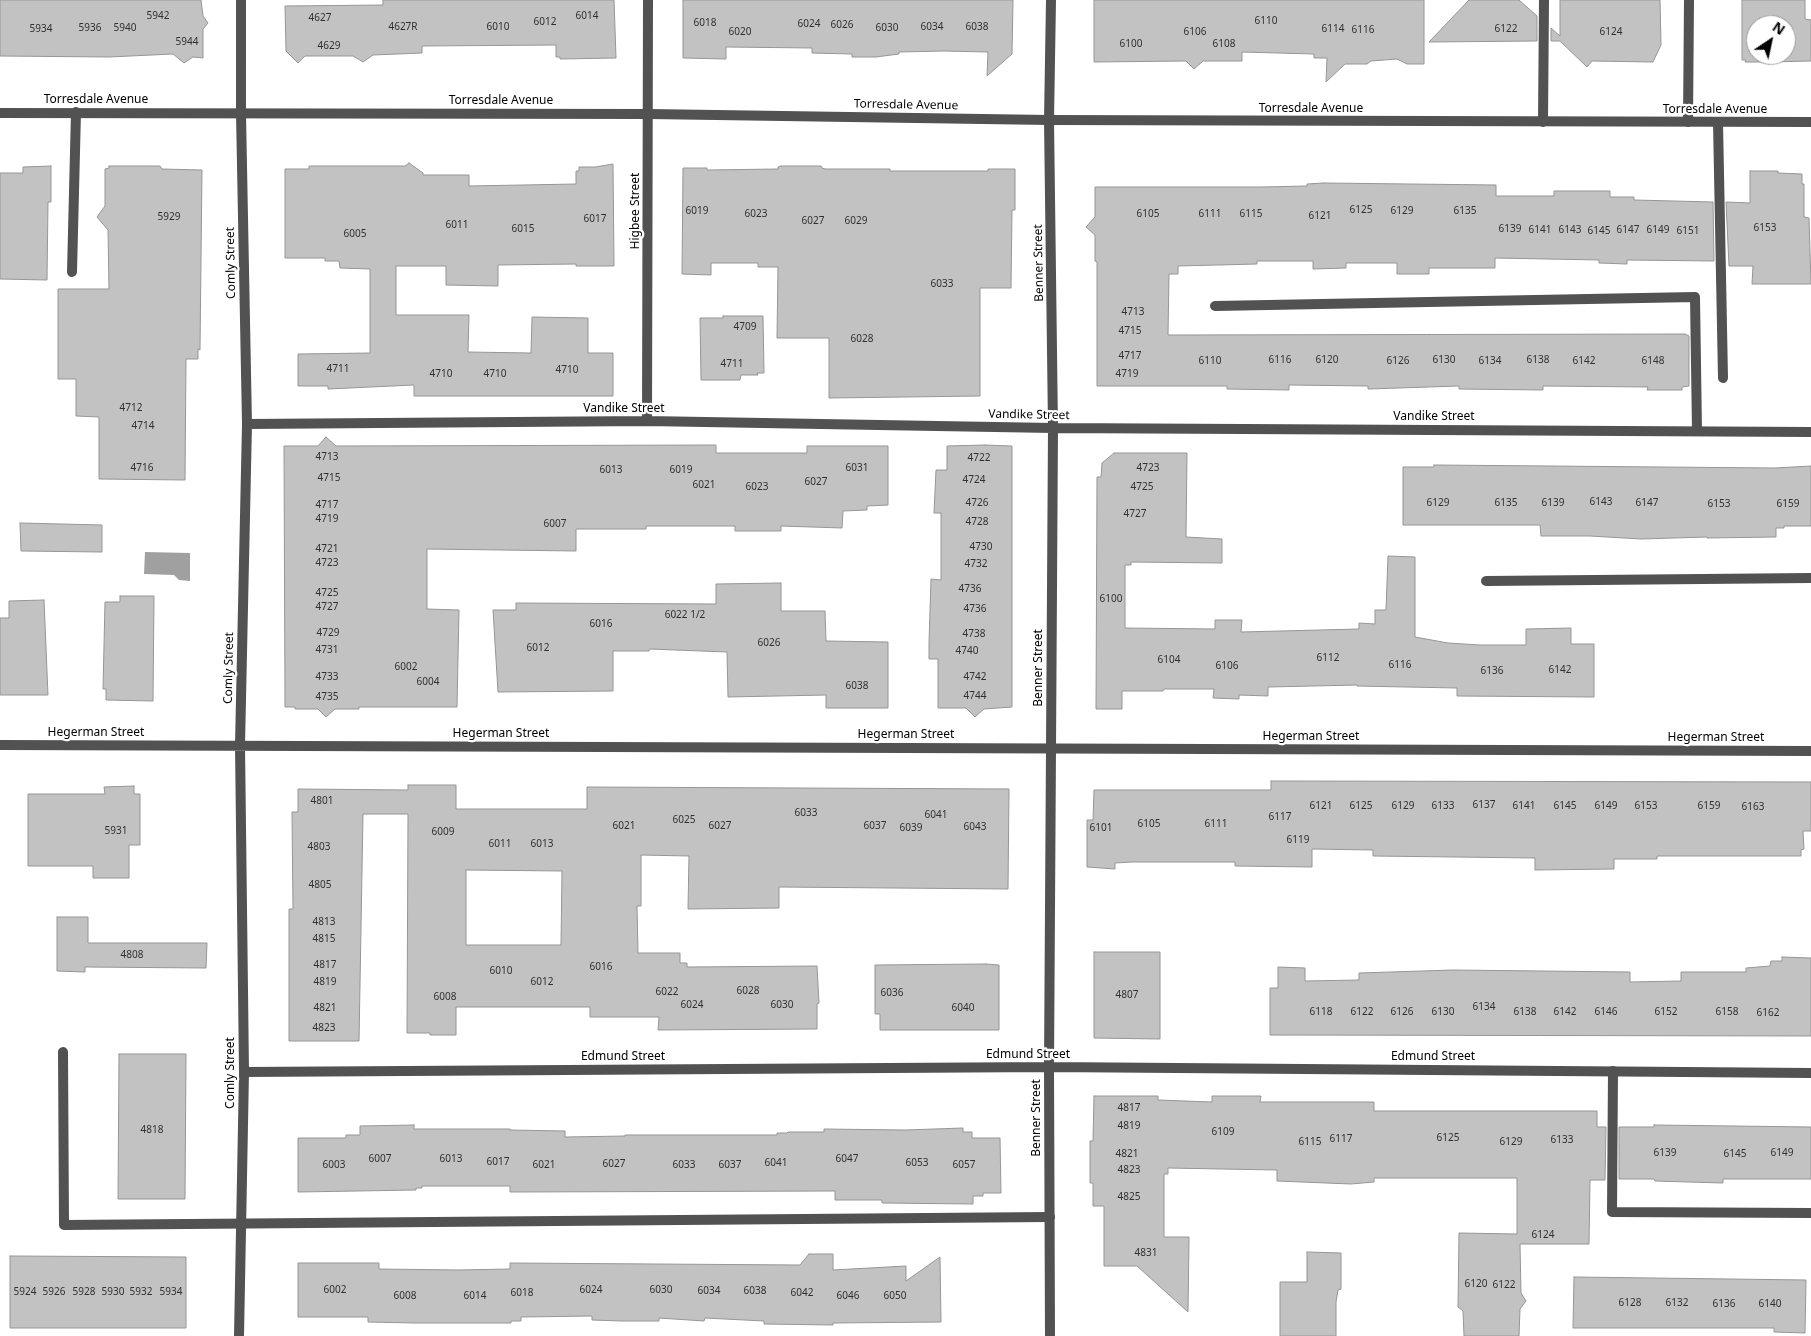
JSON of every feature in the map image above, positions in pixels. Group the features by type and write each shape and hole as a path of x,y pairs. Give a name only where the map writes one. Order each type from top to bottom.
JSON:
{"street":[{"name":"Comly Street","path":"238,1336 244,1072 240,745 247,424 241,114 241,0"},
{"name":"Higbee Street","path":"647,421 648,0"},
{"name":"Benner Street","path":"1050,1336 1049,1067 1053,428 1049,120 1051,0"},
{"path":"1543,122 1544,0"},
{"path":"1688,122 1689,0"},
{"path":"72,272 76,112"},
{"name":"Torresdale Avenue","path":"0,113 649,114 1049,120 1811,122"},
{"path":"1718,122 1723,378"},
{"path":"1215,306 1695,297 1697,431"},
{"name":"Vandike Street","path":"247,424 647,421 1053,428 1811,432"},
{"path":"1486,581 1811,578"},
{"name":"Hegerman Street","path":"0,745 1811,751"},
{"path":"63,1052 64,1224 1050,1217"},
{"name":"Edmund Street","path":"244,1072 1049,1067 1811,1073"},
{"path":"1612,1071 1612,1212 1811,1213"}],"shaded area":[{"path":"145,552 190,553 190,581 179,580 174,575 144,574"}],"building":[{"path":"0,0 201,0 203,16 208,23 203,29 203,58 193,57 184,63 173,54 109,57 0,56"},
{"path":"383,0 614,0 616,58 560,59 560,57 556,57 556,45 422,46 422,53 373,55 363,62 353,56 305,56 298,63 286,51 285,6 383,5"},
{"path":"683,0 1013,0 1012,54 987,76 988,52 899,52 899,54 876,57 852,57 852,54 812,53 812,48 726,47 726,59 683,58"},
{"path":"1094,0 1424,0 1424,64 1407,64 1397,59 1371,61 1367,64 1345,64 1326,82 1327,58 1314,58 1314,54 1242,52 1242,61 1203,61 1194,69 1186,61 1094,62"},
{"path":"1469,0 1519,0 1537,16 1537,41 1429,42"},
{"path":"1560,0 1660,0 1661,45 1653,62 1592,61 1587,67 1560,41 1551,41 1551,28 1560,36"},
{"path":"1742,0 1805,0 1805,19 1811,20 1811,61 1796,61 1796,15 1746,15 1746,60 1742,60"},
{"path":"409,163 423,173 423,175 469,175 469,186 576,184 576,171 579,171 579,167 613,164 614,266 576,266 576,264 498,265 498,286 446,285 446,266 396,266 396,315 469,315 468,352 531,353 532,317 588,318 588,353 613,353 613,396 414,396 414,385 328,389 328,386 298,386 298,354 370,353 370,269 340,268 339,261 325,261 325,258 285,258 285,169 309,169 309,166 405,166"},
{"path":"51,166 51,202 48,202 47,280 0,279 0,173 23,173 23,167"},
{"path":"109,166 160,166 162,169 202,170 200,350 198,349 198,359 186,359 185,480 99,479 99,417 76,416 76,379 58,379 58,289 109,289 108,230 97,217 105,206 105,169 109,168"},
{"path":"781,166 821,166 825,169 890,169 890,171 988,171 988,169 1015,169 1015,210 1012,210 1011,288 980,288 980,396 829,398 829,338 777,338 778,267 758,267 758,263 711,263 711,275 682,274 683,168 707,168 707,170 778,169"},
{"path":"1750,171 1778,171 1778,173 1802,174 1802,184 1804,184 1804,217 1809,218 1811,284 1752,284 1753,266 1729,266 1726,202 1750,203"},
{"path":"1307,184 1496,185 1496,196 1554,196 1554,191 1610,191 1610,197 1634,197 1634,200 1713,202 1714,261 1627,260 1627,264 1599,263 1599,260 1495,258 1495,268 1429,268 1429,274 1397,274 1397,263 1346,263 1346,268 1313,269 1313,261 1257,261 1257,264 1178,266 1178,274 1169,274 1168,335 1685,334 1689,336 1689,386 1682,387 1682,390 1647,390 1648,387 1543,386 1543,390 1459,389 1459,386 1368,389 1368,386 1289,385 1289,390 1227,389 1227,386 1097,386 1097,262 1095,261 1095,235 1086,227 1095,217 1095,187 1261,187 1307,186"},
{"path":"723,316 763,316 764,373 741,375 740,380 701,380 700,318 723,318"},
{"path":"326,437 336,446 716,445 716,453 807,453 807,446 888,446 888,505 867,506 867,510 843,511 842,528 781,526 781,531 735,531 735,526 646,526 646,529 576,529 576,551 427,549 427,609 459,610 457,707 359,707 359,709 335,709 326,717 318,709 285,707 284,446 318,446"},
{"path":"947,446 1012,446 1012,707 984,709 975,717 966,708 938,708 938,659 929,659 931,579 941,580 941,513 934,513 936,470 947,470"},
{"path":"1114,453 1187,453 1186,537 1222,539 1222,563 1131,562 1131,565 1125,565 1125,628 1215,629 1215,620 1242,620 1241,632 1359,629 1359,623 1375,624 1375,610 1386,610 1388,556 1415,557 1415,637 1448,643 1526,645 1526,629 1571,628 1571,644 1594,644 1594,697 1457,696 1457,688 1357,685 1268,687 1268,696 1239,695 1239,699 1213,698 1214,689 1164,689 1163,691 1122,691 1122,709 1096,709 1097,477 1101,477 1102,463"},
{"path":"1434,465 1775,468 1811,466 1811,526 1784,526 1784,528 1776,528 1776,537 1641,539 1541,536 1540,525 1403,525 1403,467 1434,467"},
{"path":"20,523 102,525 102,552 21,551"},
{"path":"781,583 781,611 825,611 826,641 888,642 888,708 826,708 826,695 728,697 727,652 650,649 649,651 613,651 613,691 498,692 493,610 516,610 516,603 716,604 716,584"},
{"path":"120,596 154,596 153,701 106,700 106,689 103,689 105,602 120,602"},
{"path":"44,600 48,695 0,695 0,618 9,618 9,601"},
{"path":"1271,781 1811,782 1811,831 1803,831 1804,849 1801,850 1801,856 1657,856 1657,859 1614,859 1614,869 1535,870 1535,858 1373,856 1373,850 1312,849 1312,867 1235,866 1235,862 1132,862 1115,863 1115,869 1087,867 1087,820 1093,820 1094,790 1271,790"},
{"path":"408,785 456,785 456,809 587,809 587,787 1009,789 1008,889 779,887 779,908 688,909 689,856 641,855 641,906 637,906 638,953 680,953 680,963 687,963 687,967 817,966 819,1003 817,1004 817,1029 658,1030 659,1017 590,1017 590,1007 456,1007 456,1035 407,1033 408,814 363,814 359,1041 289,1041 289,909 293,909 292,812 298,812 298,789 408,790","holes":["466,870 562,871 561,945 466,945"]},
{"path":"134,786 134,794 140,794 140,845 129,845 129,878 93,878 93,866 28,866 28,794 105,794 104,787"},
{"path":"57,917 88,917 88,943 207,943 206,968 85,967 85,972 57,971"},
{"path":"1094,952 1160,952 1160,1039 1094,1038"},
{"path":"1782,957 1811,958 1811,1036 1270,1035 1270,988 1278,988 1278,967 1305,968 1305,981 1359,980 1359,973 1453,970 1630,972 1630,982 1681,981 1681,972 1746,972 1746,968 1770,966 1771,961 1782,961"},
{"path":"875,965 999,965 999,1030 880,1030 880,1014 875,1014"},
{"path":"119,1054 186,1054 185,1199 118,1199"},
{"path":"1094,1096 1158,1096 1158,1100 1212,1102 1212,1096 1261,1096 1260,1102 1374,1102 1374,1111 1597,1111 1597,1127 1606,1127 1605,1180 1590,1180 1589,1244 1520,1244 1521,1293 1526,1301 1520,1309 1519,1336 1464,1336 1463,1311 1458,1307 1459,1233 1517,1234 1517,1178 1374,1178 1374,1182 1351,1184 1277,1181 1277,1170 1168,1168 1168,1174 1164,1174 1164,1237 1189,1237 1188,1312 1137,1266 1104,1266 1104,1206 1093,1206 1093,1183 1090,1183 1090,1141 1093,1141"},
{"path":"414,1125 414,1129 565,1131 565,1137 777,1135 777,1133 788,1132 824,1132 824,1129 905,1130 963,1128 963,1132 972,1132 972,1138 1000,1138 1001,1193 983,1193 983,1196 973,1196 973,1204 882,1203 882,1200 835,1200 835,1191 510,1192 510,1186 422,1186 422,1188 416,1188 416,1190 298,1192 298,1138 346,1138 346,1135 360,1135 360,1126"},
{"path":"1654,1125 1811,1127 1811,1179 1723,1179 1723,1183 1619,1179 1619,1127 1654,1127"},
{"path":"1307,1252 1341,1253 1341,1289 1338,1290 1336,1302 1336,1336 1280,1336 1280,1282 1307,1282"},
{"path":"809,1254 833,1254 833,1270 906,1266 906,1281 940,1257 941,1322 833,1323 833,1325 764,1324 764,1321 705,1318 704,1321 659,1318 659,1321 592,1320 592,1316 521,1317 521,1321 511,1321 511,1323 414,1323 368,1322 368,1317 298,1317 298,1263 379,1263 379,1269 458,1270 510,1269 510,1263 800,1265"},
{"path":"10,1256 186,1257 186,1328 10,1328"},
{"path":"1574,1277 1806,1280 1805,1333 1774,1332 1774,1328 1573,1328"}]}
